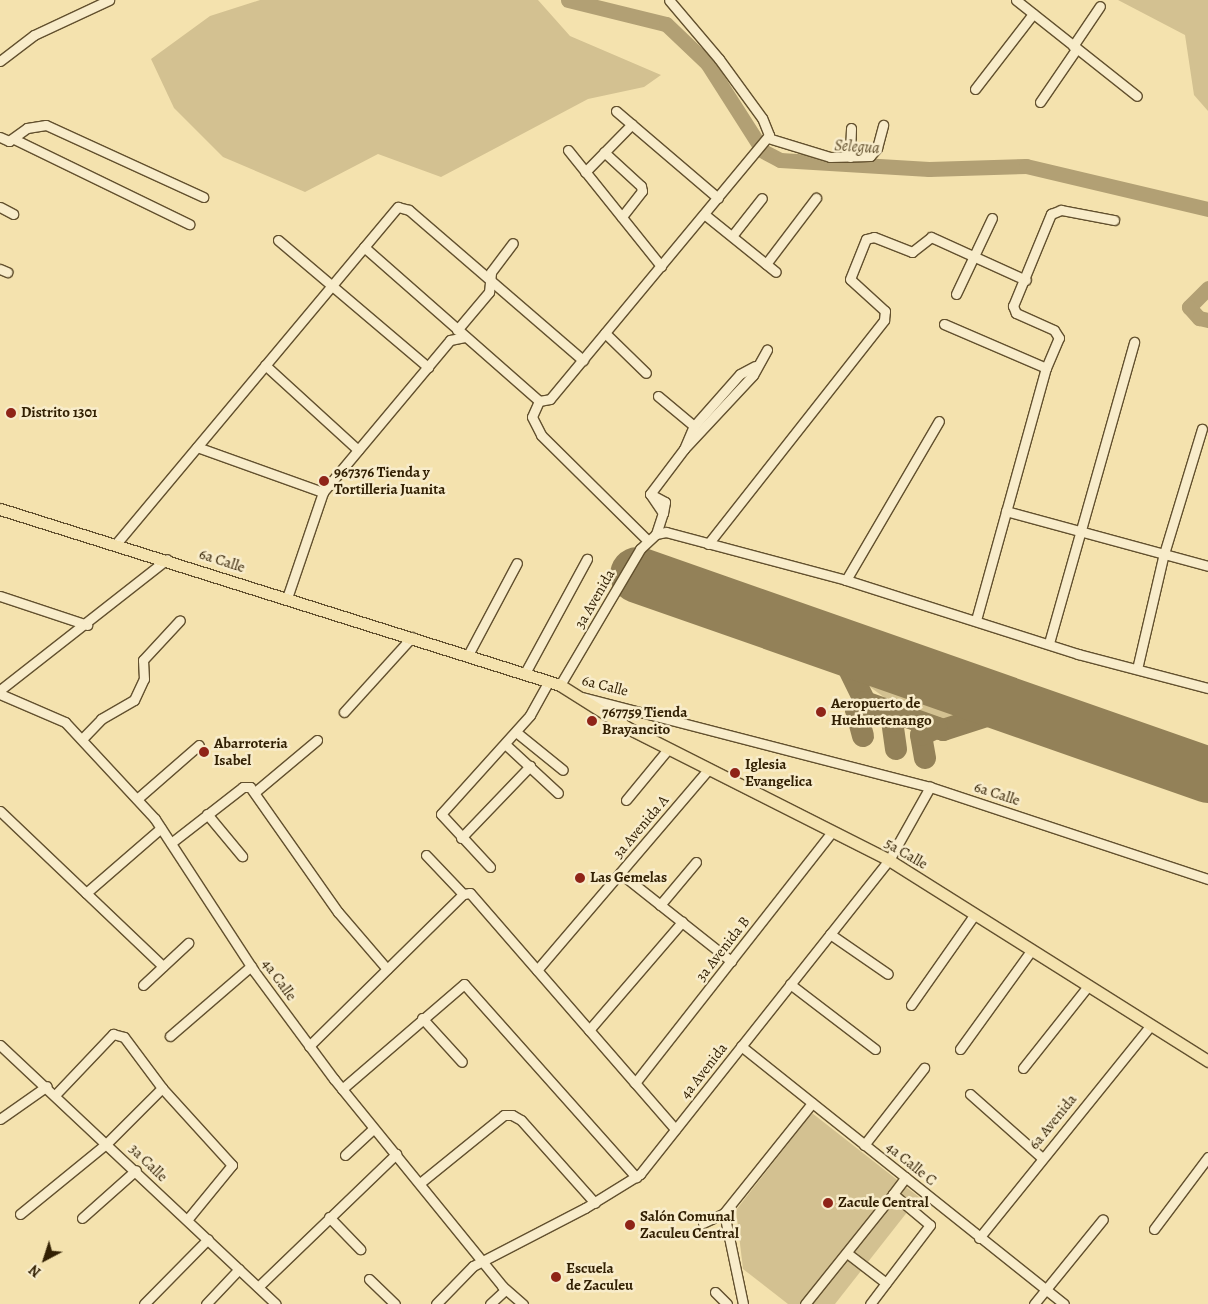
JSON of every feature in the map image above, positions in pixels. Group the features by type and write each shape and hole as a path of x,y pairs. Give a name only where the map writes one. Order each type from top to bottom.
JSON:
{"main road":[{"name":"6a Calle","path":"0,508 525,672 560,685 576,695"},
{"name":"5a Calle","path":"576,695 668,749 889,860 1031,952 1208,1061"}],"street":[{"path":"0,61 34,35 109,0"},
{"path":"539,401 550,399 766,141 762,118 669,0"},
{"path":"1016,0 1137,96"},
{"path":"1040,102 1100,6"},
{"path":"976,89 1033,14"},
{"path":"616,111 718,198"},
{"path":"586,172 632,124"},
{"path":"14,139 27,128 46,125 203,197"},
{"path":"766,141 830,157 850,157 874,153 883,125"},
{"path":"850,157 851,128"},
{"path":"0,137 14,139 189,224"},
{"path":"568,150 661,266"},
{"path":"604,152 641,186 642,191 622,217"},
{"path":"732,236 762,198"},
{"path":"766,264 816,198"},
{"path":"0,207 13,214"},
{"path":"115,545 398,207 404,207 583,360"},
{"path":"976,620 1046,368 1058,333 1014,310 1051,214 1061,210 1114,220"},
{"path":"704,214 776,272"},
{"path":"956,294 992,218"},
{"path":"708,544 884,320 885,312 850,279 866,239 874,237 912,252 931,237 976,255 1026,280"},
{"path":"278,240 428,367"},
{"path":"457,330 490,292 490,279 513,244"},
{"path":"364,247 539,401"},
{"path":"944,324 1046,368"},
{"path":"605,333 646,373"},
{"path":"287,598 323,492 450,340 465,337"},
{"path":"1049,643 1077,530 1134,342"},
{"path":"766,350 755,366 753,375 684,449 650,494 663,513 658,533 846,580 1049,643 1208,688"},
{"path":"265,365 358,450"},
{"path":"684,449 694,426 740,374 755,366"},
{"path":"658,396 694,426"},
{"path":"539,401 532,417 541,435 647,540"},
{"path":"846,580 940,421"},
{"path":"1137,669 1163,557 1202,430"},
{"path":"197,447 323,492"},
{"path":"1006,511 1077,530 1163,557 1208,566"},
{"name":"3a Avenida","path":"560,685 647,540 658,533"},
{"path":"0,692 87,625 167,559"},
{"path":"525,672 587,559"},
{"path":"468,655 517,563"},
{"path":"0,596 87,625"},
{"path":"82,739 101,719 134,700 144,679 143,660 180,620"},
{"path":"344,712 412,637"},
{"path":"490,867 461,838 441,814 516,732 537,706 549,681"},
{"name":"4a Calle","path":"0,692 52,714 82,739 137,799 161,828 251,966 309,1046 373,1129 396,1154 504,1288 523,1304"},
{"name":"6a Calle","path":"576,695 930,787 1208,879"},
{"path":"516,732 564,770"},
{"path":"255,792 317,740"},
{"path":"505,744 558,793"},
{"path":"137,799 199,745"},
{"path":"626,800 668,749"},
{"path":"461,838 530,766"},
{"name":"3a Avenida A","path":"538,970 708,770"},
{"path":"171,843 242,787 255,792 338,912 388,969"},
{"name":"4a Avenida","path":"436,1304 483,1261 595,1203 636,1177 889,860 930,787"},
{"path":"0,811 163,966"},
{"path":"207,814 242,856"},
{"path":"86,892 161,828"},
{"name":"3a Avenida B","path":"635,1083 832,832"},
{"path":"426,855 463,894"},
{"path":"660,905 696,862"},
{"path":"620,873 731,960"},
{"path":"309,1046 463,894 470,893 675,1129"},
{"path":"911,1006 975,914"},
{"path":"589,1030 682,922"},
{"path":"830,934 888,974"},
{"path":"143,985 188,943"},
{"path":"960,1049 1031,952"},
{"path":"170,1036 251,966"},
{"path":"790,984 875,1049"},
{"path":"342,1089 458,985 470,986 636,1177"},
{"path":"1023,1068 1088,986"},
{"path":"422,1018 462,1062"},
{"name":"6a Avenida","path":"979,1238 1150,1026"},
{"path":"56,1094 113,1034 124,1037 162,1088 232,1165 187,1220"},
{"name":"3a Calle","path":"0,1044 56,1094 258,1287 266,1301 276,1304"},
{"name":"4a Calle C","path":"741,1046 1064,1304"},
{"path":"864,1144 924,1068"},
{"path":"0,1119 47,1086"},
{"path":"20,1214 107,1143 162,1088"},
{"path":"970,1094 1042,1158"},
{"path":"703,1223 724,1213 812,1103"},
{"path":"420,1184 504,1115 512,1115 521,1120 595,1203"},
{"path":"345,1155 373,1129"},
{"path":"258,1287 396,1154"},
{"path":"1154,1229 1208,1157"},
{"path":"82,1218 136,1170"},
{"path":"805,1304 906,1178"},
{"path":"870,1304 930,1223 894,1194"},
{"path":"724,1213 743,1304"},
{"path":"329,1217 360,1249"},
{"path":"1034,1304 1045,1288 1103,1219"},
{"path":"144,1304 208,1239"},
{"path":"847,1253 886,1283"},
{"path":"206,1304 239,1269"},
{"path":"369,1279 395,1304"},
{"path":"490,1304 504,1288 514,1304"},
{"path":"715,1292 727,1304"}],"shaded area":[{"path":"260,0 538,0 570,36 661,75 644,87 588,99 441,177 378,154 305,192 223,157 174,108 151,59 210,16"},
{"path":"1118,0 1208,0 1208,111 1194,95 1185,35"},
{"path":"863,663 975,705 974,710 947,722 888,700 863,682"},
{"name":"Zacule Central","path":"812,1113 919,1197 835,1304 788,1304 743,1269 736,1210"}],"waterway":[{"name":"Selegua","path":"568,0 666,24 707,63 763,151 780,160 929,169 1026,166 1208,209"},
{"name":"Selegua","path":"1208,288 1189,307 1199,318 1208,320"}],"taxiway":[{"path":"837,645 865,702 943,730 1014,707"},
{"path":"863,736 856,709 865,702"},
{"path":"896,749 892,721 900,715"},
{"path":"925,758 921,735 936,728"}],"runway":[{"path":"638,575 1208,775"}],"place":[{"name":"Distrito 1301","path":"11,413"},
{"name":"967376 Tienda y Tortilleria Juanita","path":"324,481"},
{"name":"Aeropuerto de Huehuetenango","path":"821,712"},
{"name":"767759 Tienda Brayancito","path":"592,721"},
{"name":"Abarroteria Isabel","path":"204,752"},
{"name":"Iglesia Evangelica","path":"735,773"},
{"name":"Las Gemelas","path":"580,878"},
{"name":"Zacule Central","path":"828,1203"},
{"name":"Salón Comunal Zaculeu Central","path":"630,1225"},
{"name":"Escuela de Zaculeu","path":"556,1277"}]}
